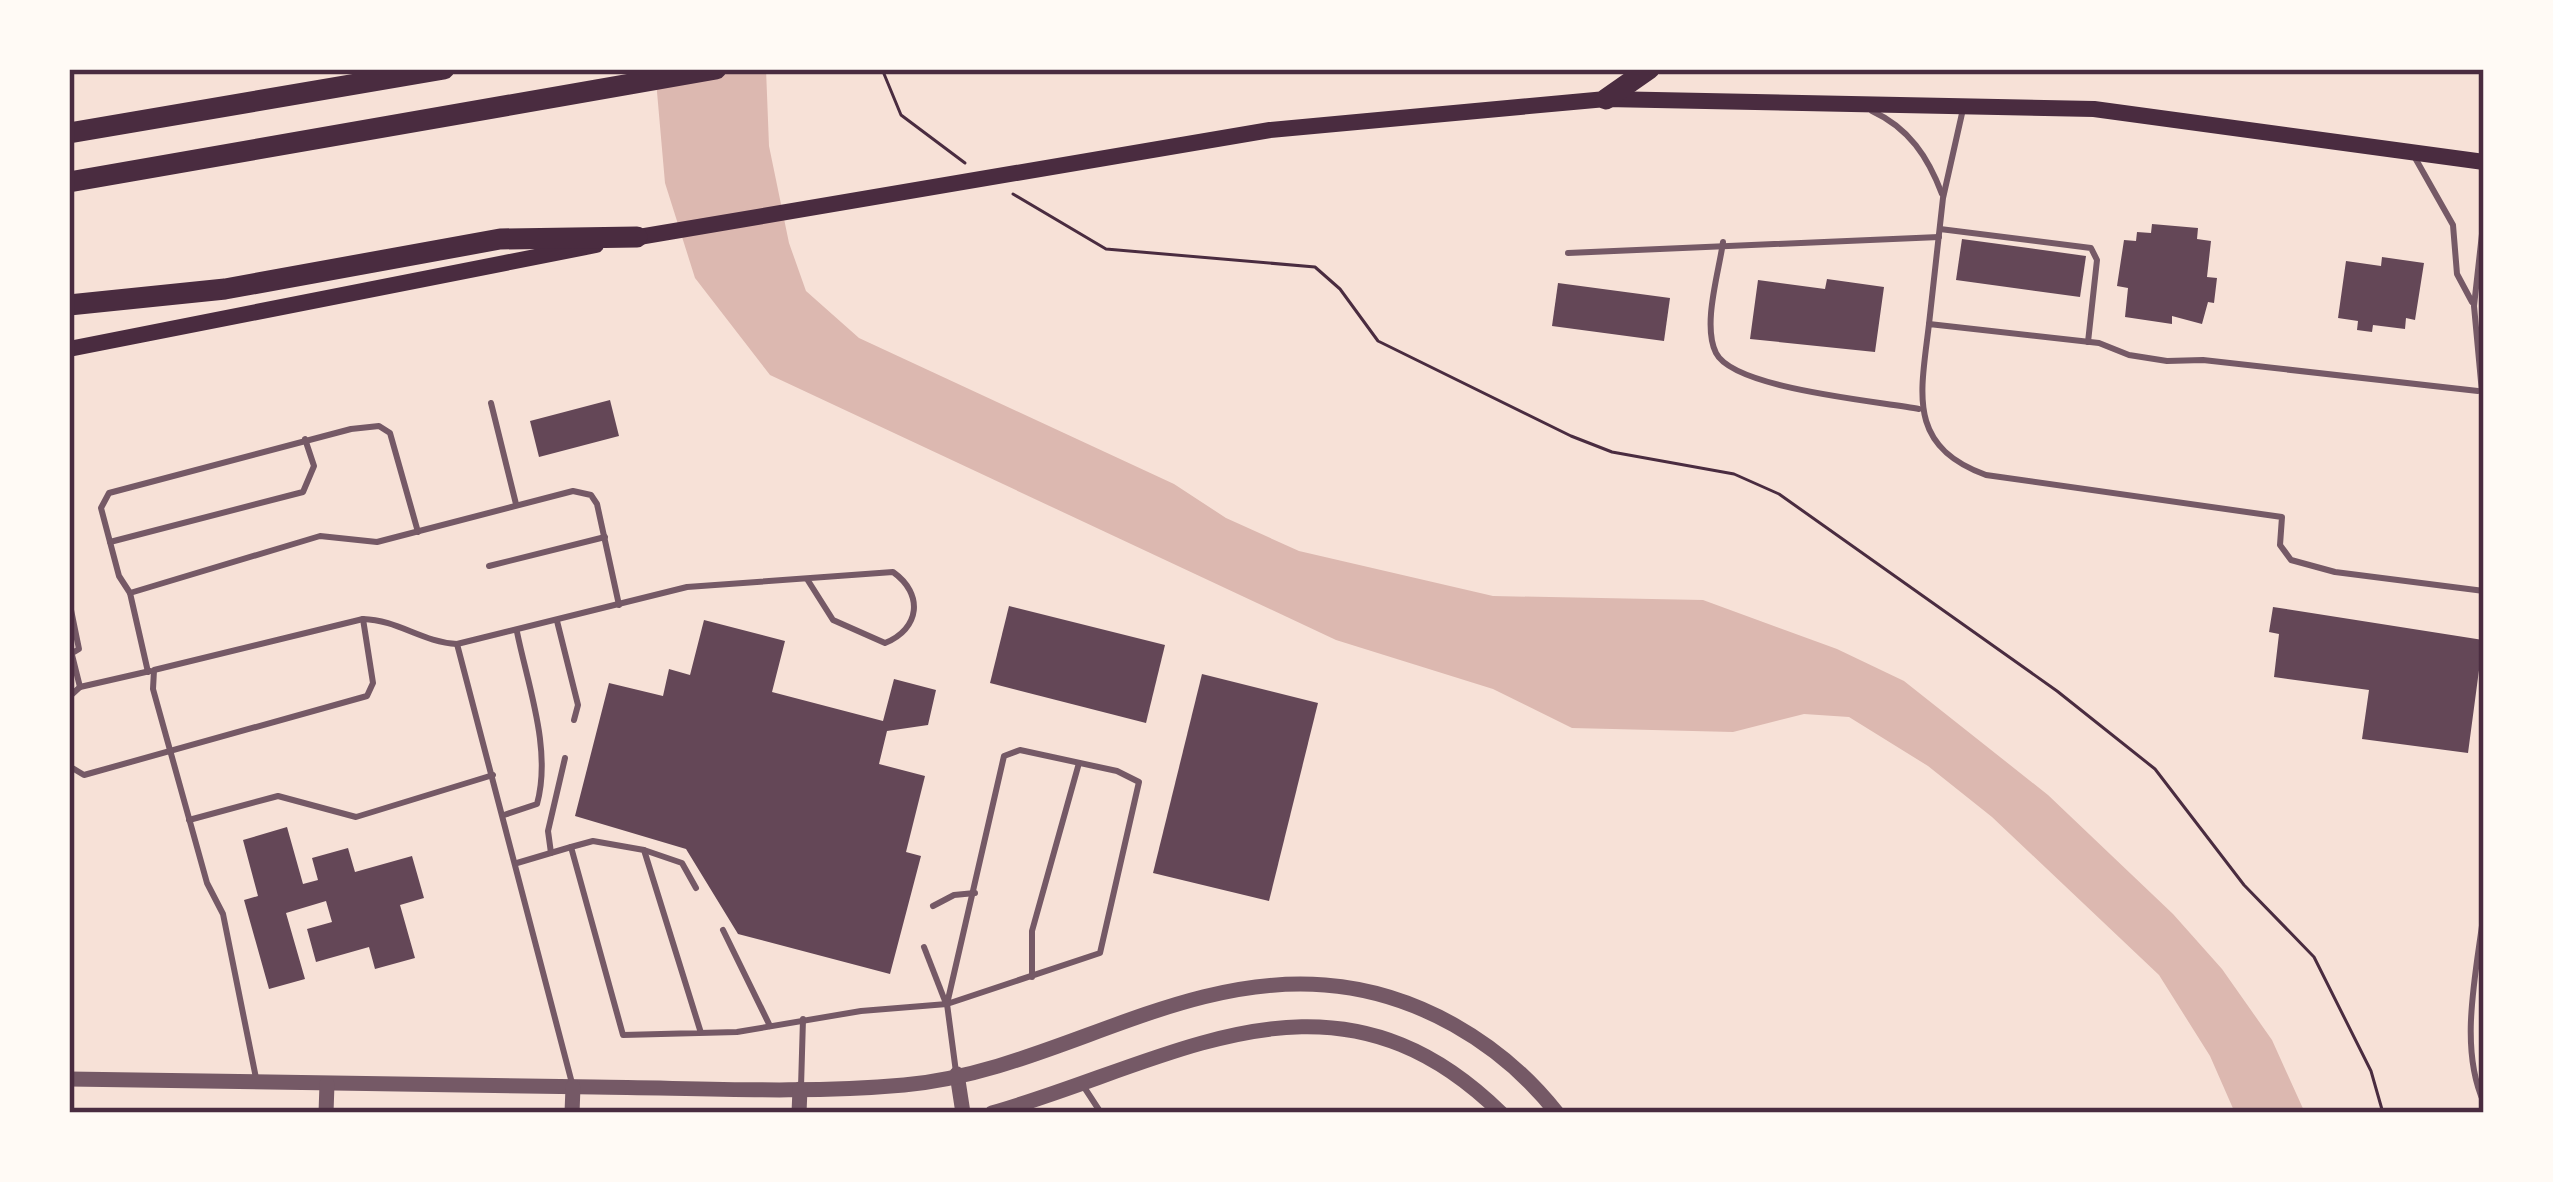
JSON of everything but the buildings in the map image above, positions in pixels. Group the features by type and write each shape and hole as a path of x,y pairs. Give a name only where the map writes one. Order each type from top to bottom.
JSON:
{"highway":[{"path":"69,133 444,69"},
{"path":"69,182 716,69"},
{"path":"1606,99 1649,69"},
{"path":"69,305 225,289 500,239 637,237"}],"main road":[{"path":"69,349 637,237 1125,151 1270,130 1606,99 2094,109 2482,160"}],"street":[{"path":"69,1079 800,1089 910,1084 1007,1062 1198,996 1244,987 1324,985 1367,990 1454,1024 1528,1079 1556,1113"},
{"path":"992,1113 1195,1043 1251,1028 1292,1025 1339,1029 1397,1045 1453,1074 1501,1113"},
{"path":"957,1074 963,1113"},
{"path":"326,1113 327,1084"},
{"path":"572,1113 573,1087"},
{"path":"800,1089 800,1113"}],"lane":[{"path":"1852,101 1894,121 1929,159 1943,198"},
{"path":"1964,103 1943,198 1919,409 1954,463 1986,475 2282,517 2281,545 2291,560 2335,572 2484,591"},
{"path":"2409,148 2453,225 2457,274 2474,306"},
{"path":"2484,216 2474,306 2478,391 2484,414"},
{"path":"1568,253 1939,233 2091,248 2098,260 2088,342"},
{"path":"1723,242 1712,329 1715,352 1729,368 1759,379 1919,409"},
{"path":"1929,324 2088,342 2167,361 2203,360 2478,391"},
{"path":"491,403 517,505"},
{"path":"256,1082 223,914 207,883 130,593 101,508 109,493 370,426 387,430 418,532"},
{"path":"110,542 303,492 314,466 305,439"},
{"path":"130,593 320,536 366,543 586,493 597,504 620,605"},
{"path":"489,566 605,536"},
{"path":"69,697 80,687 362,619 391,621 421,639 457,644 687,587 893,572 909,583 915,598 913,618 903,636 885,643 833,620 807,579"},
{"path":"69,600 80,640 71,655 80,687"},
{"path":"69,766 84,776 98,773 169,748 367,696 374,683 362,619"},
{"path":"557,621 578,705 574,720"},
{"path":"504,814 538,804 542,781 542,754 517,632"},
{"path":"457,644 573,1087"},
{"path":"571,848 623,1035 770,1026 947,1004 1100,953 1138,782 1020,750 1004,756 947,1004"},
{"path":"551,853 548,831 565,758"},
{"path":"1032,977 1031,931 1079,763"},
{"path":"189,820 278,796 356,817 493,776"},
{"path":"517,863 593,841 682,863 696,888"},
{"path":"644,850 701,1033"},
{"path":"933,906 954,895 975,893"},
{"path":"2484,910 2473,997 2472,1077 2484,1103"},
{"path":"723,930 770,1026"},
{"path":"924,947 947,1004 957,1074"},
{"path":"800,1089 803,1019"},
{"path":"1082,1084 1101,1113"}],"path":[{"path":"882,69 901,115 975,169"},
{"path":"1009,192 1106,249 1315,266 1340,289 1378,341 1504,407 1612,452 1734,474 1828,525 2155,769 2245,885 2314,957 2372,1071 2383,1113"}],"shaded area":[{"path":"655,69 766,69 769,146 789,243 806,291 859,338 1174,484 1226,518 1299,551 1493,596 1703,600 1837,649 1904,681 2048,795 2173,914 2222,969 2272,1040 2305,1113 2235,1113 2210,1056 2159,975 1992,817 1928,766 1849,717 1804,714 1733,732 1572,728 1493,689 1336,640 770,375 695,278 665,183"}]}
